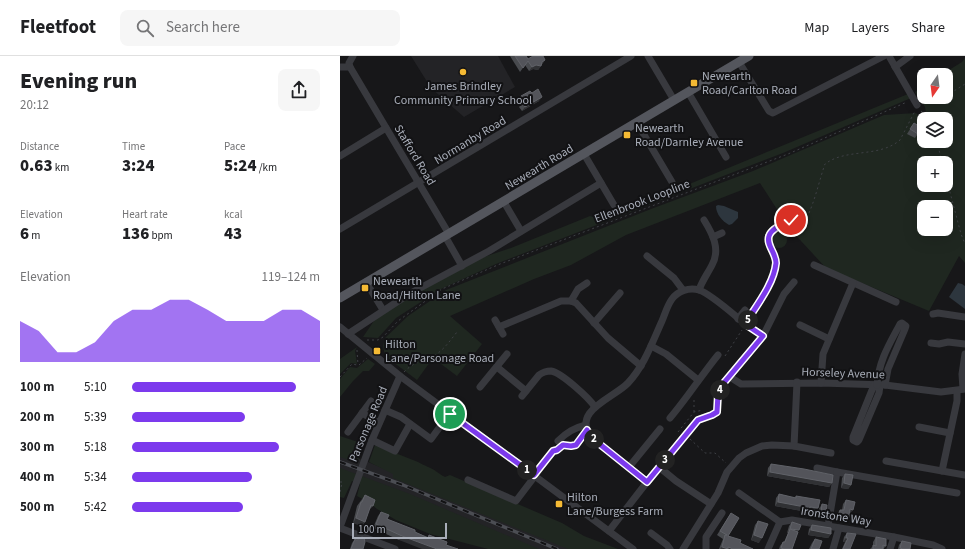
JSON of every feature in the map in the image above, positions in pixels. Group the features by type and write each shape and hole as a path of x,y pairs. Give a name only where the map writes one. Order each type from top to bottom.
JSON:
{"main road":[{"name":"Newearth Road","path":"340,298 749,56"}],"street":[{"path":"340,67 350,67 349,63 353,56"},
{"name":"Normanby Road","path":"340,229 631,56"},
{"path":"648,56 674,100"},
{"path":"739,62 769,111 773,113 884,56"},
{"path":"889,56 916,102"},
{"path":"895,67 910,56"},
{"name":"Stafford Road","path":"350,67 419,182 462,266"},
{"path":"688,92 726,157"},
{"path":"637,123 672,182"},
{"path":"340,156 386,128"},
{"path":"584,154 614,205"},
{"path":"348,334 413,291 462,266 601,183"},
{"path":"504,202 521,231"},
{"path":"699,290 715,258 717,248 712,234 704,220"},
{"path":"712,234 722,234"},
{"path":"649,261 678,282 683,290"},
{"path":"814,265 896,302"},
{"path":"366,282 383,310"},
{"path":"609,532 647,482 698,420 717,412 718,394 722,385 763,336 784,294 794,282"},
{"path":"571,300 578,289 587,283"},
{"path":"821,382 823,354 854,283"},
{"path":"647,482 592,438 587,428 588,415 595,407 622,389 634,377 651,346 669,305 677,294 683,290 699,290 707,294 742,324 745,310"},
{"path":"594,323 620,293"},
{"path":"499,327 561,301 571,300 581,308 608,338 641,366"},
{"path":"933,314 938,313 964,317"},
{"path":"496,320 503,334"},
{"path":"879,385 879,367 889,344 902,323 906,326 905,329 888,369 879,385 853,437 852,440 855,442 859,440 879,393 879,385"},
{"path":"800,325 829,339"},
{"path":"340,327 360,346 372,353 450,414 633,549"},
{"path":"756,332 763,336"},
{"path":"931,343 939,344 948,342 965,344"},
{"path":"651,346 666,354 698,380"},
{"path":"480,386 507,354"},
{"path":"942,471 957,401 962,390 962,374 965,354"},
{"path":"670,418 687,397 698,380 721,356"},
{"path":"496,367 504,372 524,393 539,374 552,371 561,376 588,397 595,407"},
{"name":"Parsonage Road","path":"340,527 372,440 400,376"},
{"name":"Horseley Avenue","path":"730,377 741,384 821,382 879,385 941,392 962,390"},
{"path":"797,382 797,447"},
{"path":"348,432 371,401"},
{"path":"385,410 400,417 431,439 450,414"},
{"path":"362,413 379,423"},
{"path":"372,440 395,451 410,424"},
{"path":"558,441 566,432 578,427 587,428"},
{"path":"919,427 950,433"},
{"path":"630,467 660,429"},
{"path":"684,546 703,519 732,465 746,453 762,446 772,445 797,447 831,453"},
{"path":"886,461 965,475"},
{"path":"659,467 709,507"},
{"path":"817,468 957,493"},
{"path":"828,526 837,472"},
{"path":"468,480 516,501 534,476"},
{"path":"739,493 780,522 768,549"},
{"path":"706,549 706,537 722,513"},
{"name":"Ironstone Way","path":"780,522 792,520 894,537 933,545 942,549"},
{"path":"340,527 395,549"},
{"path":"833,549 839,528"},
{"path":"651,533 670,549"},
{"path":"890,549 894,537"}],"path":[{"name":"Ellenbrook Loopline","path":"953,91 965,84"},
{"name":"Ellenbrook Loopline","path":"360,346 365,340 378,340 383,337 398,321 442,289 500,264 788,154 916,102"},
{"path":"916,102 921,112"},
{"path":"749,317 769,283 775,268 775,256 768,242 770,234 791,220 804,220 807,218 825,164 847,155 862,154 896,144 900,140 916,110 916,102"},
{"path":"950,192 965,244"},
{"path":"721,356 742,324 756,332"},
{"path":"400,376 412,364 438,353 457,332"},
{"path":"358,366 356,351 360,346"},
{"path":"358,366 372,353"},
{"path":"340,377 352,364 358,366"},
{"path":"694,412 695,394"},
{"path":"534,476 553,451 557,450 563,445 576,445 587,428"},
{"path":"685,435 705,452 715,454 732,465"},
{"path":"340,493 341,482"}],"shaded area":[{"name":"James Brindley Community Primary School","path":"411,56 498,56 515,87 464,117 431,88"},
{"path":"965,58 965,263 959,256 929,311 826,268 789,228 760,183 626,235 571,265 534,279 450,316 482,344 457,376 433,358 417,380 385,356 383,346 385,338 408,316 446,290 651,209 753,171 884,115 916,113 917,148 953,148 953,112 926,112 923,104 953,104 952,68 962,62"},
{"path":"908,94 911,98 783,153 496,264 441,289 396,318 378,338 363,337 380,312 478,259 511,248 590,216 602,220"},
{"path":"718,205 738,212 738,218 729,225 718,214 716,206"},
{"path":"776,232 782,232 787,237 785,246 782,248 776,248 771,243 771,237"},
{"path":"958,283 965,286 965,309 949,297"},
{"path":"357,347 355,351 357,364 351,363 340,374 340,359"},
{"path":"368,359 375,364 369,371 363,371 340,397 340,379 350,367 357,368"},
{"path":"340,436 364,444 358,460 355,462 340,457"},
{"path":"375,445 418,462 445,477 450,475 562,523 584,536 618,549 568,549 393,478 393,474 369,462"},
{"path":"340,452 368,462 579,549 528,549 381,491 340,477"},
{"path":"340,468 410,494 539,549 488,549 430,534 396,520 357,496 360,484 352,481 344,498 340,497"}],"building":[{"path":"515,56 526,56 528,59 533,56 543,56 545,60 542,62 541,66 536,65 532,67 528,61 523,68"},
{"path":"538,89 542,97 525,107 521,96 530,91 532,93"},
{"path":"914,123 917,125 917,133 910,129"},
{"path":"771,464 833,475 832,483 770,472"},
{"path":"845,474 853,475 851,485 844,483"},
{"path":"779,494 796,498 796,496 820,500 818,508 778,502"},
{"path":"365,495 375,500 373,506 371,505 365,522 356,518"},
{"path":"846,500 855,502 853,510 850,509 849,518 839,517 840,510 844,510"},
{"path":"822,504 827,505 826,513 821,512"},
{"path":"381,512 389,515 387,519 415,530 415,532 428,538 429,535 447,542 446,545 458,549 437,549 402,536 376,524"},
{"path":"731,513 739,518 728,536 741,540 740,543 753,549 733,549 728,547 728,549 722,547 725,535 727,535 720,531"},
{"path":"758,521 768,524 762,538 754,535"},
{"path":"792,522 801,525 799,530 790,529"},
{"path":"812,525 831,528 831,534 811,530"},
{"path":"790,529 798,532 792,549 781,548 783,542 785,542"},
{"path":"847,533 856,534 850,549 843,549 848,538 846,538"},
{"path":"362,537 364,538 365,542 363,549 351,549 355,539 357,540"},
{"path":"876,537 886,539 886,546 883,545 883,549 873,549 873,545 876,546"},
{"path":"815,539 822,541 819,549 811,549"},
{"path":"902,541 911,543 910,549 900,548"}],"railway":[{"path":"340,462 403,485 557,549"}],"place":[{"name":"James Brindley Community Primary School","path":"463,72"},
{"name":"Newearth Road/Carlton Road","path":"694,83"},
{"name":"Newearth Road/Darnley Avenue","path":"627,135"},
{"name":"Newearth Road/Hilton Lane","path":"365,288"},
{"name":"Hilton Lane/Parsonage Road","path":"377,351"},
{"name":"Hilton Lane/Burgess Farm","path":"559,504"}],"route":[{"path":"450,414 534,475 553,451 557,450 563,445 576,445 587,430 592,438 647,482 698,420 717,412 718,394 722,385 763,336 745,324 773,276 776,262 775,256 768,242 768,237 773,231 791,220"}]}
